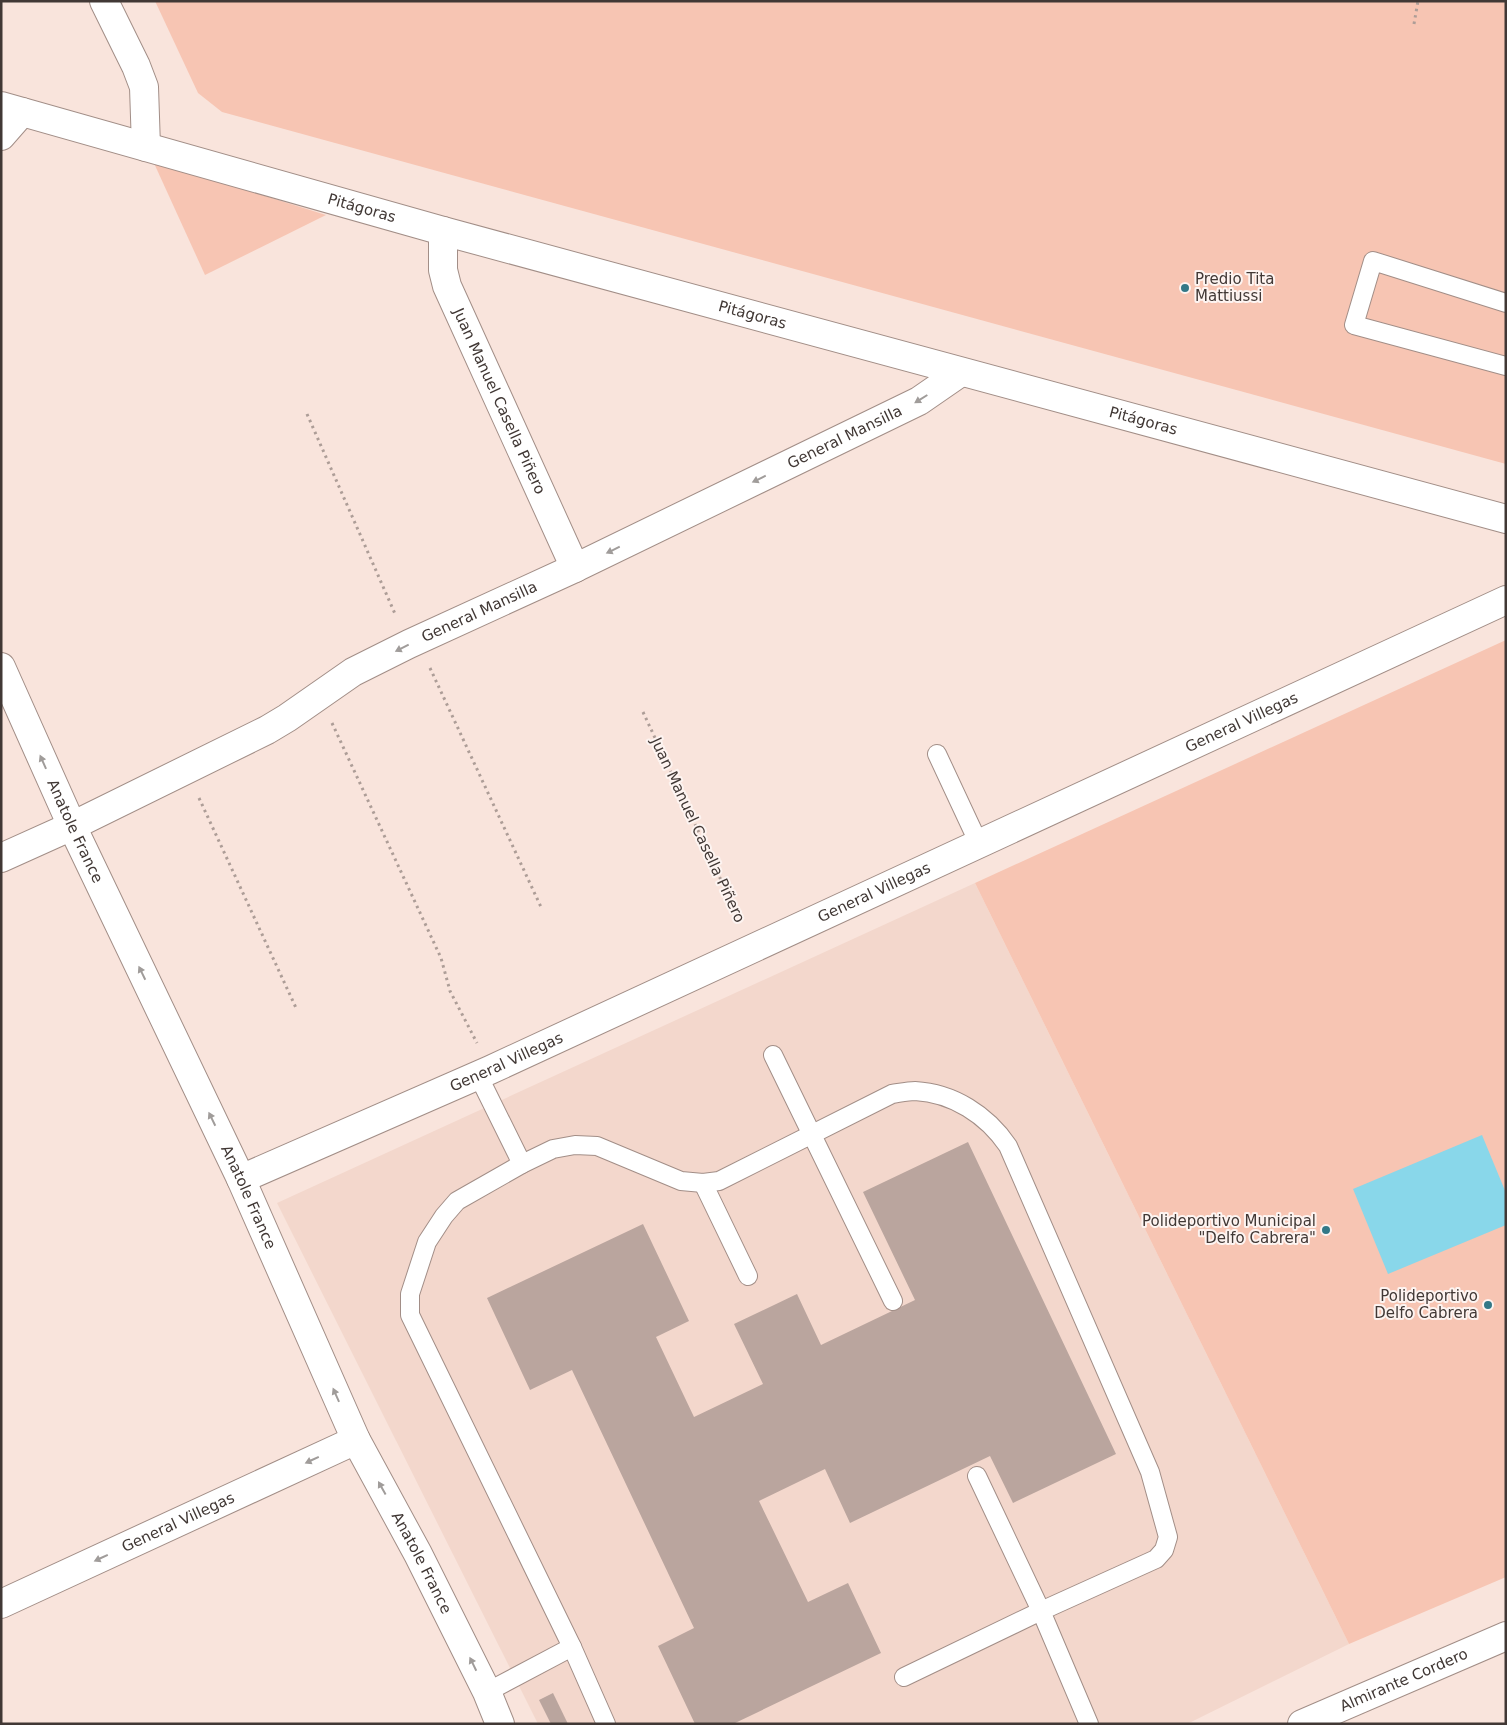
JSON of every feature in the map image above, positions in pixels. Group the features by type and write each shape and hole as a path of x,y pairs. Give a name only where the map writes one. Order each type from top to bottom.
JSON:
{"street":[{"path":"104,1 136,66 144,87 146,148"},
{"path":"1,136 12,109"},
{"name":"Pitágoras","path":"12,109 443,231 1506,519"},
{"name":"Juan Manuel Casella Piñero","path":"443,231 443,270 448,286 575,568"},
{"name":"General Mansilla","path":"1,858 72,826 267,730 353,672 413,642 575,568 919,401 961,372"},
{"name":"General Villegas","path":"240,1179 484,1072 1506,600"},
{"name":"Anatole France","path":"1,667 72,826 240,1179 356,1440 418,1554 487,1692 500,1724"},
{"name":"General Villegas","path":"1,1604 356,1440"},
{"name":"Almirante Cordero","path":"1302,1724 1506,1636"}],"lane":[{"path":"1506,303 1373,261 1354,326 1506,366"},
{"path":"937,754 979,844"},
{"path":"772,1055 893,1301"},
{"path":"484,1072 522,1164"},
{"path":"606,1724 572,1647 410,1315 410,1294 427,1242 444,1216 457,1201 522,1164 553,1149 575,1145 597,1146 681,1181 703,1183 719,1181 892,1094 914,1091 936,1095 965,1105 984,1117 1008,1146 1150,1472 1168,1536 1164,1550 1156,1559 1041,1611 904,1677"},
{"path":"703,1183 748,1276"},
{"path":"977,1476 1041,1611 1089,1724"},
{"path":"487,1692 572,1647"}],"path":[{"path":"1414,24 1418,1"},
{"path":"306,414 413,642 541,907"},
{"path":"319,696 441,958 450,991 484,1072"},
{"name":"Juan Manuel Casella Piñero","path":"644,712 753,948"},
{"path":"186,770 297,1010"}],"shaded area":[{"name":"Predio Tita Mattiussi","path":"155,1 1506,1 1506,464 222,112 198,93"},
{"path":"153,161 326,215 205,275"},
{"name":"Polideportivo Municipal \"Delfo Cabrera\"","path":"1506,640 1506,1577 1349,1644 975,883"},
{"path":"975,883 1349,1644 1187,1724 538,1724 277,1203"}],"water":[{"path":"1482,1135 1506,1193 1506,1225 1388,1274 1353,1189"}],"building":[{"path":"968,1142 1116,1454 1013,1503 990,1456 850,1523 825,1469 759,1501 808,1602 848,1583 881,1653 733,1724 695,1724 658,1646 694,1628 572,1370 530,1390 487,1298 643,1224 689,1321 656,1337 694,1417 763,1384 734,1324 797,1294 821,1345 915,1300 863,1192"},
{"path":"553,1693 568,1724 551,1724 539,1700"}],"place":[{"name":"Predio Tita Mattiussi","path":"1185,288"},
{"name":"Polideportivo Municipal \"Delfo Cabrera\"","path":"1326,1230"},
{"name":"Polideportivo Delfo Cabrera","path":"1488,1305"}]}
